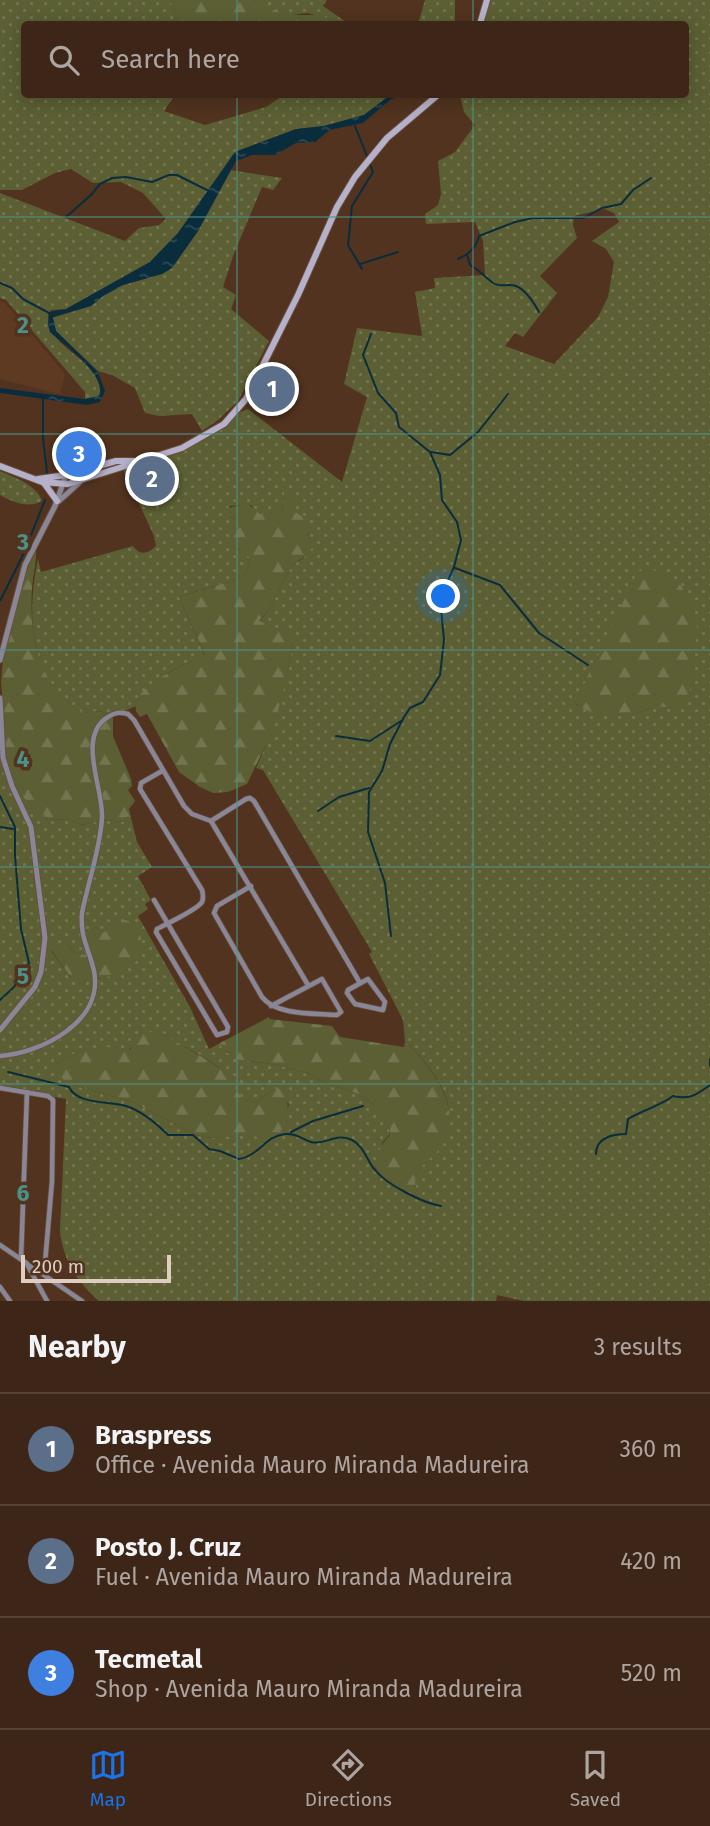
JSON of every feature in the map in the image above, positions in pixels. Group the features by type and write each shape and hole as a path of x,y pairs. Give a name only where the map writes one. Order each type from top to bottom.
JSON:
{"main road":[{"path":"481,21 487,0"},
{"path":"0,466 39,481 64,484 182,448 204,437 236,412 270,354 337,207 355,177 387,138 434,98"},
{"path":"39,481 106,463 134,461"},
{"path":"39,481 56,503"}],"street":[{"path":"0,660 27,557 56,503 66,475"},
{"path":"56,503 84,479"},
{"path":"0,698 3,758 12,786 32,827 45,938 41,972 35,986 0,1030"},
{"path":"0,1056 26,1052 58,1037 85,1013 91,999 94,972 81,929 102,817 92,749 98,727 114,713 128,714 134,720 184,806 192,814 211,821 308,985"},
{"path":"154,900 167,923 228,1027 227,1032 216,1035 156,932 167,923 200,904 203,896 202,890 140,789 141,783 162,771"},
{"path":"211,821 246,799 254,801 360,983"},
{"path":"251,886 217,906 214,913 262,997 271,1006 340,1014 341,1009 324,981 320,979 271,1006"},
{"path":"368,979 372,982 385,1002 385,1009 359,1006 352,1002 347,991 360,983 368,979"},
{"path":"0,1087 48,1096 53,1100 52,1181 44,1275"},
{"path":"21,1259 27,1092"},
{"path":"0,1245 82,1301"},
{"path":"27,1265 47,1301"},
{"path":"0,1287 10,1301"}],"shaded area":[{"path":"0,301 5,303 65,374 60,394 0,379"}],"green space":[{"path":"0,0 170,0 175,13 175,21 21,21 21,98 173,98 164,111 205,125 266,107 280,98 386,98 364,115 324,126 296,129 235,152 178,233 150,262 66,309 51,310 48,314 50,327 56,337 83,361 98,380 101,393 96,398 85,399 85,392 6,300 0,298 0,193 125,241 139,228 159,225 166,219 143,193 121,182 93,183 71,169 55,173 22,190 0,190"},
{"path":"170,0 253,0 285,15 317,15 336,21 175,21"},
{"path":"253,0 327,0 323,6 345,21 307,13 285,16"},
{"path":"425,0 455,0 455,21 419,21"},
{"path":"491,0 710,0 710,1301 524,1301 497,1295 496,1301 99,1301 72,1270 64,1252 60,1231 66,1099 0,1087 0,746 9,781 48,819 71,820 81,825 104,820 123,822 130,814 137,842 152,867 138,876 151,900 145,904 148,909 138,916 190,1007 209,1049 220,1043 228,1053 249,1061 278,1065 310,1074 326,1083 359,1094 375,1105 389,1124 390,1134 382,1143 375,1168 388,1182 403,1190 417,1192 418,1173 438,1150 447,1126 449,1115 445,1095 427,1065 405,1041 403,1020 369,954 372,952 263,770 256,768 279,707 293,643 259,622 269,610 292,565 304,558 311,544 308,532 295,512 289,492 285,492 281,513 266,515 257,513 251,505 229,506 230,517 236,520 236,548 250,558 246,574 179,597 205,656 166,674 141,694 136,706 113,716 100,711 84,713 66,700 52,684 42,666 36,645 32,602 38,559 41,572 133,546 141,553 153,549 156,546 154,536 123,469 189,448 248,409 342,482 367,397 344,384 357,328 422,336 415,292 435,288 434,278 485,275 483,241 475,222 426,224 425,214 438,205 441,194 438,161 455,152 475,125 464,112 461,98 689,98 689,21 484,21","holes":["604,209 614,213 619,222 592,241 606,249 614,262 608,297 598,317 554,364 505,346 515,333 523,337 557,293 540,276 577,238 573,225 574,216","575,704 679,706 655,706 641,712 616,715 591,711","95,927 104,932 110,930 101,979 72,979 51,951 67,945 74,952 85,955","163,1034 220,1068 240,1096 249,1102 255,1103 274,1089 289,1104 281,1131 210,1138 195,1135 133,1102 69,1084 54,1065 71,1055 90,1049 128,1051 132,1046"]},
{"path":"230,170 282,178 273,190 262,187 223,287 236,295 231,309 269,341 238,401 202,431 192,414 159,416 145,413 135,388 112,375 98,371 56,331 52,318 91,306 123,285 162,274 172,268 198,231"},
{"path":"0,471 30,486 42,501 26,504 0,495"},
{"path":"285,492 290,492 295,512 308,520 312,547 309,554 292,565 269,610 259,621 287,632 293,643 285,685 272,732 247,784 228,792 213,793 179,772 147,714 140,717 135,703 147,687 176,668 205,655 179,597 246,574 250,558 232,544 228,533 236,520 227,515 226,508 248,504 260,514 281,513"},
{"path":"36,546 32,607 35,643 40,660 56,690 69,703 84,713 100,711 113,716 113,736 131,779 132,786 128,790 135,801 129,809 130,814 123,822 104,820 81,825 71,820 48,819 13,788 3,773 0,737 5,735 1,681 4,650"},
{"path":"644,569 654,570 680,585 692,600 697,627 690,690 676,707 655,707 624,715 589,711 575,703 637,573"},
{"path":"125,920 136,924 141,940 141,953 135,963 114,975 100,979 72,979 51,950 51,945 64,942 74,952 85,955 83,931 95,927 104,932"},
{"path":"269,1017 332,1026 340,1037 404,1047 405,1041 426,1063 442,1090 450,1118 448,1133 441,1147 422,1166 416,1177 415,1194 388,1184 375,1167 378,1149 390,1135 390,1129 375,1105 359,1094 326,1083 310,1074 278,1065 236,1059 221,1046 220,1043"},
{"path":"157,1031 221,1068 240,1095 249,1102 255,1103 274,1089 283,1089 288,1112 283,1128 265,1142 253,1135 210,1138 195,1135 133,1102 69,1084 56,1073 54,1065 73,1054 102,1047 131,1049 131,1040 135,1035"}],"water":[{"path":"386,98 394,98 363,123 330,130 315,142 296,143 275,155 252,155 236,161 198,231 172,268 162,274 123,285 91,306 53,317 56,331 98,372 105,391 100,402 87,405 0,393 0,388 85,399 99,396 100,388 91,370 50,332 49,312 66,309 150,262 178,233 235,152 296,129 324,126 364,115"}],"waterway":[{"path":"355,126 367,156"},
{"path":"362,269 348,245 352,206 373,172 369,162"},
{"path":"66,217 100,184 112,178 126,177 152,182 169,175 177,175 209,191"},
{"path":"458,259 472,250 479,236 533,218 584,218 602,208 621,204 633,190 651,178"},
{"path":"360,264 398,252"},
{"path":"467,255 470,265 493,283 513,285 523,290 539,312"},
{"path":"0,283 49,313"},
{"path":"371,334 363,355 378,393 396,413 399,427 430,452 440,475 442,500 457,522 461,540 454,567 440,598 444,640 440,675 423,702 410,708 404,717 390,744 382,771 369,792 368,832 385,883 391,936"},
{"path":"431,452 450,455 478,432 508,394"},
{"path":"43,397 43,438 47,473"},
{"path":"0,601 23,555 45,500"},
{"path":"455,568 500,585 539,633 588,665"},
{"path":"336,736 370,741 401,721"},
{"path":"318,811 339,797 369,788"},
{"path":"0,796 15,827 21,929 29,963 14,987 0,1000"},
{"path":"0,827 13,829"},
{"path":"710,1059 710,1066"},
{"path":"8,1072 69,1087 73,1093 86,1100 132,1108 168,1135 193,1135 209,1149 239,1159 252,1154 272,1138 285,1134 293,1134 316,1143 346,1138 360,1146 375,1170 388,1182 415,1197 441,1206"},
{"path":"596,1154 599,1144 606,1138 626,1134 628,1119 673,1096 689,1097 710,1085"},
{"path":"291,1132 313,1121 363,1106"}],"place":[{"name":"Braspress","path":"272,389"},
{"name":"Tecmetal","path":"79,454"},
{"name":"Posto J. Cruz","path":"152,479"}]}
